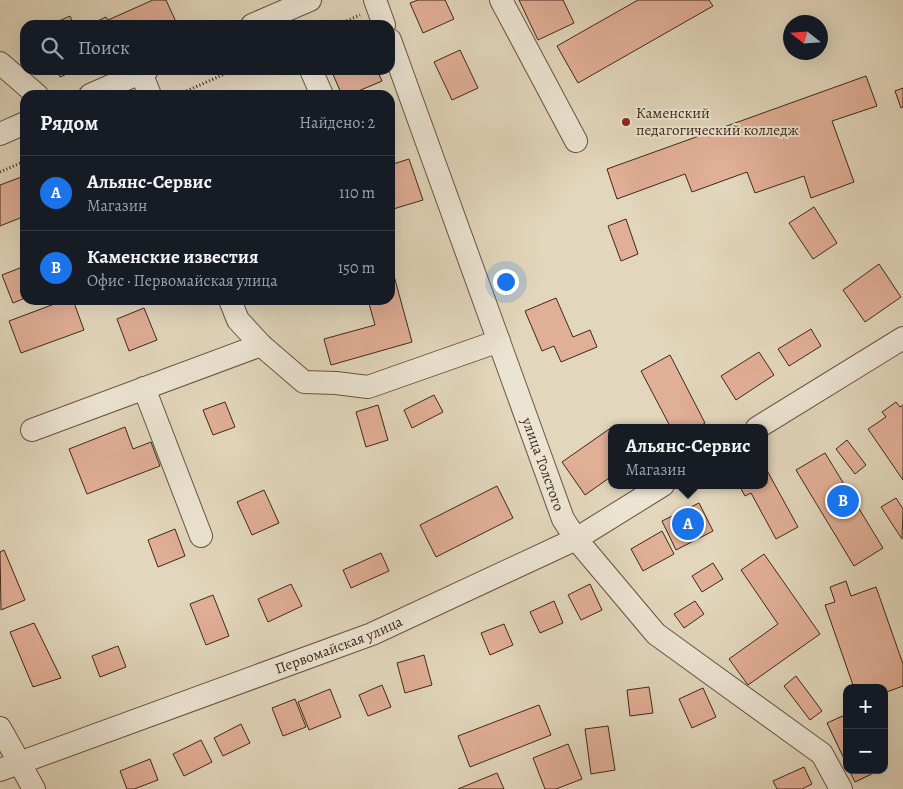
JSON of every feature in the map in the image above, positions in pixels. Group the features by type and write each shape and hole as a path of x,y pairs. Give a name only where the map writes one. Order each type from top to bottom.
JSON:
{"street":[{"path":"287,18 310,0"},
{"path":"375,0 382,20"},
{"path":"500,0 576,141"},
{"name":"улица Толстого","path":"395,54 563,519 576,539 656,634 822,754 841,789"},
{"path":"0,63 31,90"},
{"path":"101,90 135,75"},
{"path":"145,75 149,90"},
{"path":"313,75 320,90"},
{"path":"0,134 20,125"},
{"path":"232,305 238,320 261,344 304,382 336,382 368,387 499,341"},
{"path":"763,424 903,338"},
{"path":"32,430 261,344"},
{"path":"144,388 201,536"},
{"name":"Первомайская улица","path":"10,766 372,634 576,539 657,489"},
{"path":"0,728 10,766 34,789"}],"path":[{"path":"188,90 223,75"},
{"path":"0,172 20,163"}],"building":[{"path":"153,0 166,0 175,20 108,20"},
{"path":"418,0 445,0 454,19 423,33 410,3"},
{"path":"519,0 563,0 574,23 538,40"},
{"path":"638,0 709,0 713,6 578,83 557,46"},
{"path":"70,16 72,20 61,20"},
{"path":"460,50 478,88 452,100 434,62"},
{"path":"333,75 379,75 382,81 361,90 340,90"},
{"path":"866,76 877,106 832,121 854,182 811,198 804,176 755,193 747,172 692,192 685,174 617,199 607,169"},
{"path":"903,88 903,107 901,108 895,91"},
{"path":"409,159 423,200 395,208 395,163"},
{"path":"20,178 20,218 0,226 0,185"},
{"path":"814,207 837,243 813,259 789,223"},
{"path":"626,219 638,254 621,261 608,226"},
{"path":"879,264 901,297 865,322 843,290"},
{"path":"20,268 20,300 13,303 2,275"},
{"path":"395,279 412,342 331,365 324,339 375,325 369,305 395,305"},
{"path":"556,298 573,337 590,330 597,347 561,362 554,346 542,351 525,311"},
{"path":"52,305 75,305 84,330 21,353 9,321"},
{"path":"144,308 157,340 129,351 117,319"},
{"path":"811,329 821,346 789,366 778,349"},
{"path":"759,352 774,375 736,400 721,376"},
{"path":"670,355 705,423 669,424 641,371"},
{"path":"434,395 443,412 412,428 404,410"},
{"path":"225,402 235,427 213,435 203,410"},
{"path":"896,402 900,407 903,405 903,480 868,429 886,417 882,412"},
{"path":"378,405 388,440 366,447 356,412"},
{"path":"125,427 133,449 151,442 160,466 87,494 69,449"},
{"path":"608,430 608,479 585,495 562,462"},
{"path":"847,440 866,465 855,474 836,449"},
{"path":"825,453 883,548 854,566 796,470"},
{"path":"768,472 798,527 776,539 751,493 745,496 741,489 768,489"},
{"path":"497,486 513,518 436,557 420,525"},
{"path":"264,490 279,523 252,535 237,502"},
{"path":"896,498 903,509 902,539 881,507"},
{"path":"699,503 713,531 676,550 662,521"},
{"path":"175,529 185,556 158,567 148,540"},
{"path":"662,531 674,554 643,571 631,549"},
{"path":"4,550 25,600 1,610 0,552"},
{"path":"381,553 389,571 351,588 343,570"},
{"path":"764,554 820,634 748,685 729,659 778,624 741,570"},
{"path":"713,563 723,579 702,592 692,576"},
{"path":"846,581 851,596 876,587 903,664 903,686 888,692 888,684 853,684 825,605 835,602 830,587"},
{"path":"291,584 302,606 268,622 258,599"},
{"path":"590,584 602,610 581,620 568,595"},
{"path":"213,595 229,636 206,645 190,604"},
{"path":"554,601 563,623 540,633 530,612"},
{"path":"695,601 704,614 684,628 674,614"},
{"path":"34,623 61,678 33,687 10,632"},
{"path":"504,624 513,645 490,655 481,633"},
{"path":"118,646 126,667 100,677 92,656"},
{"path":"424,655 432,685 405,693 397,663"},
{"path":"796,676 822,711 810,720 784,686"},
{"path":"382,685 391,707 368,716 359,695"},
{"path":"649,687 653,713 630,716 627,690"},
{"path":"703,688 716,717 692,728 679,699"},
{"path":"330,689 341,717 309,730 298,702"},
{"path":"295,699 306,727 283,736 272,708"},
{"path":"539,705 551,735 470,767 458,736"},
{"path":"843,716 843,757 827,723"},
{"path":"241,724 250,743 223,756 214,738"},
{"path":"608,726 615,770 591,774 585,729"},
{"path":"201,740 212,762 184,776 173,754"},
{"path":"568,744 582,779 556,789 545,789 533,758"},
{"path":"150,759 158,780 134,789 127,789 120,771"},
{"path":"804,767 812,784 802,789 777,789 773,781"},
{"path":"497,773 504,789 458,789"},
{"path":"851,774 872,774 855,782"}],"place":[{"name":"Каменский педагогический колледж","path":"626,122"},
{"name":"Каменские известия","path":"843,501"},
{"name":"Альянс-Сервис","path":"688,524"}]}
